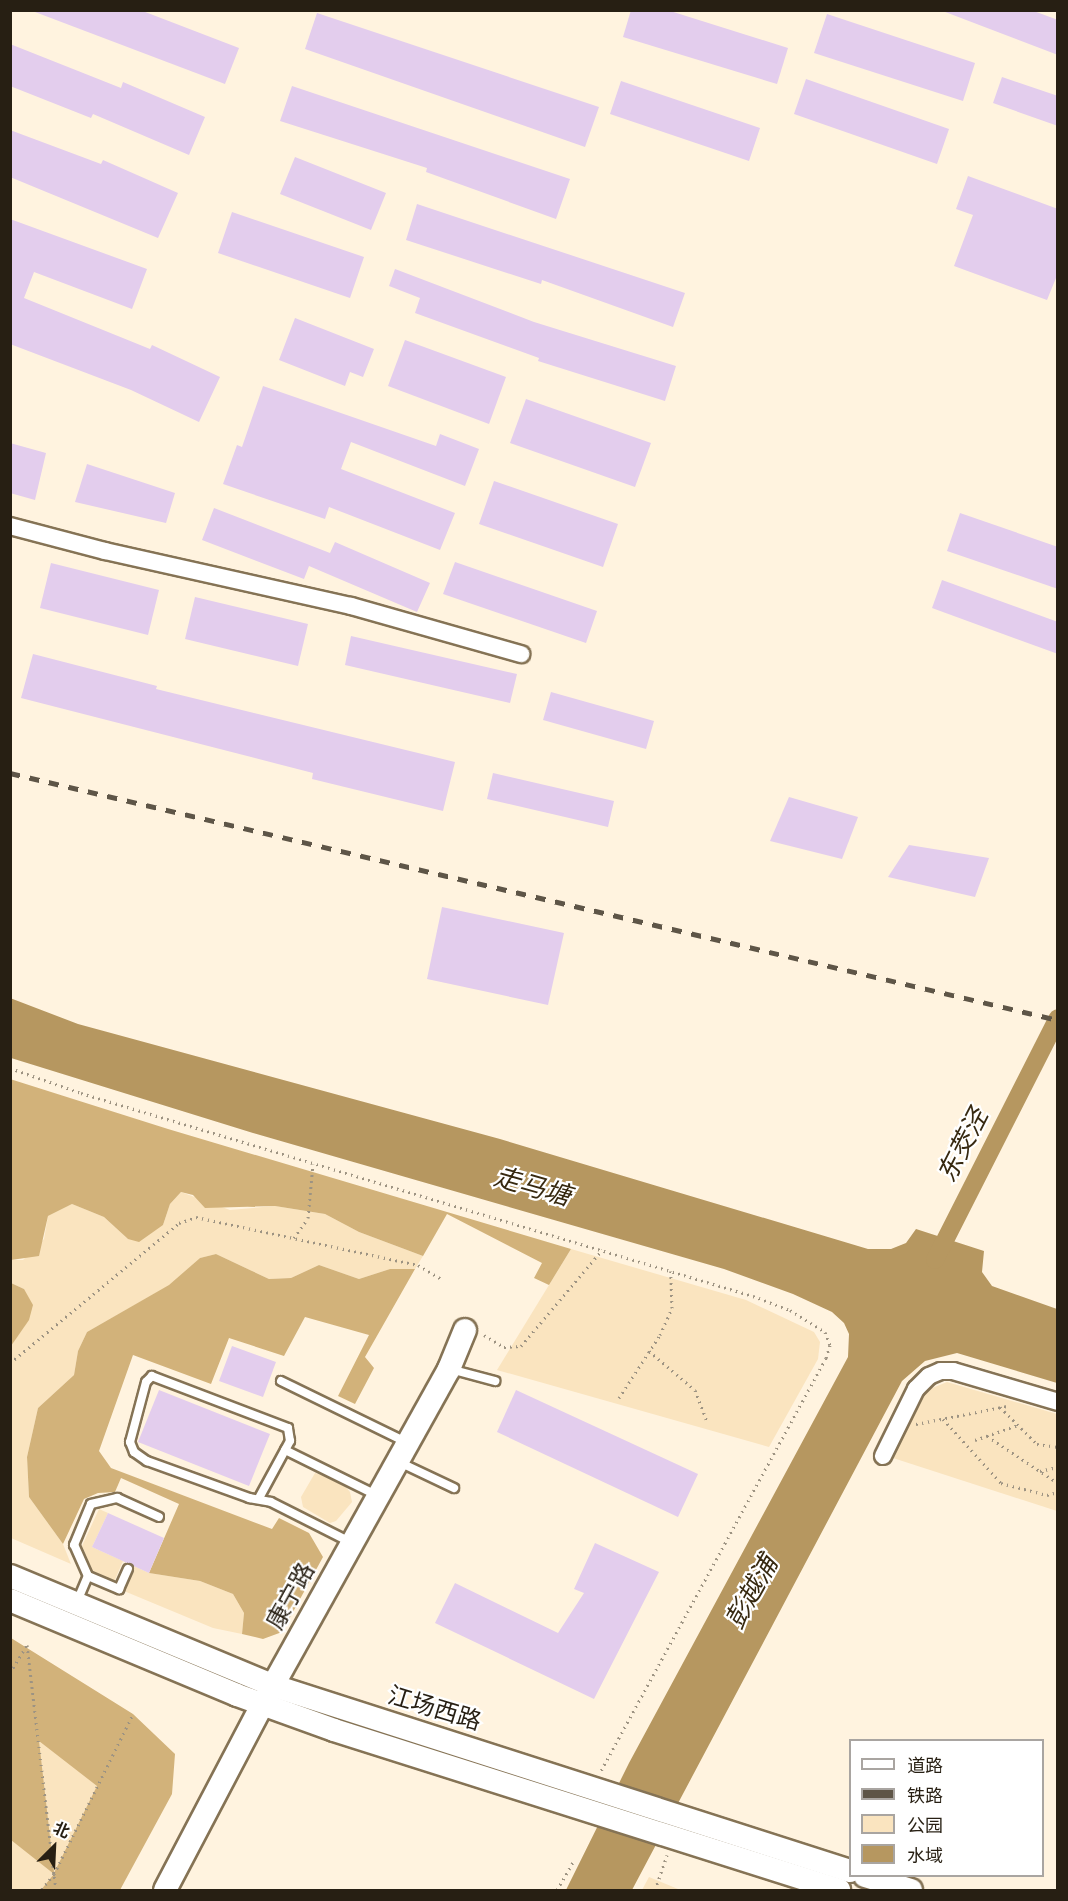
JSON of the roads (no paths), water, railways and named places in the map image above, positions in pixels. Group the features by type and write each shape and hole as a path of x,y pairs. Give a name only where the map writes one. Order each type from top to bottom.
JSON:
{"main road":[{"name":"康宁路","path":"165,1890 262,1705 380,1497 449,1369 465,1330"},
{"name":"江场西路","path":"10,1576 274,1686 849,1871"},
{"name":"江场西路","path":"10,1600 262,1705 839,1890"},
{"path":"871,1877 910,1890"}],"street":[{"path":"10,526 105,551 351,606 521,654"},
{"path":"883,1456 916,1389 929,1376 941,1371 953,1371 1058,1402"}],"lane":[{"path":"449,1369 495,1381"},
{"path":"259,1498 285,1450 290,1435 282,1423 163,1378 152,1376 146,1382 130,1442 134,1452 157,1465 249,1498 259,1498 352,1544"},
{"path":"281,1381 403,1452 454,1488"},
{"path":"285,1450 380,1497"},
{"path":"128,1569 119,1589 88,1576 74,1545 91,1504 117,1498 159,1517"},
{"path":"76,1604 88,1576"}],"water":[{"path":"10,998 78,1024 500,1139 868,1249 891,1249 906,1243 916,1229 984,1251 982,1272 992,1286 1057,1309 1057,1383 957,1353 925,1361 902,1381 632,1890 566,1890 629,1763 848,1357 849,1334 844,1323 832,1312 793,1294 724,1269 253,1133 11,1058"}],"waterway":[{"name":"东茭泾","path":"935,1260 1058,1018"}],"railway":[{"path":"10,773 1058,1020"}],"water label":[{"name":"走马塘","path":"532,1188"},
{"name":"彭越浦","path":"753,1593"}]}
